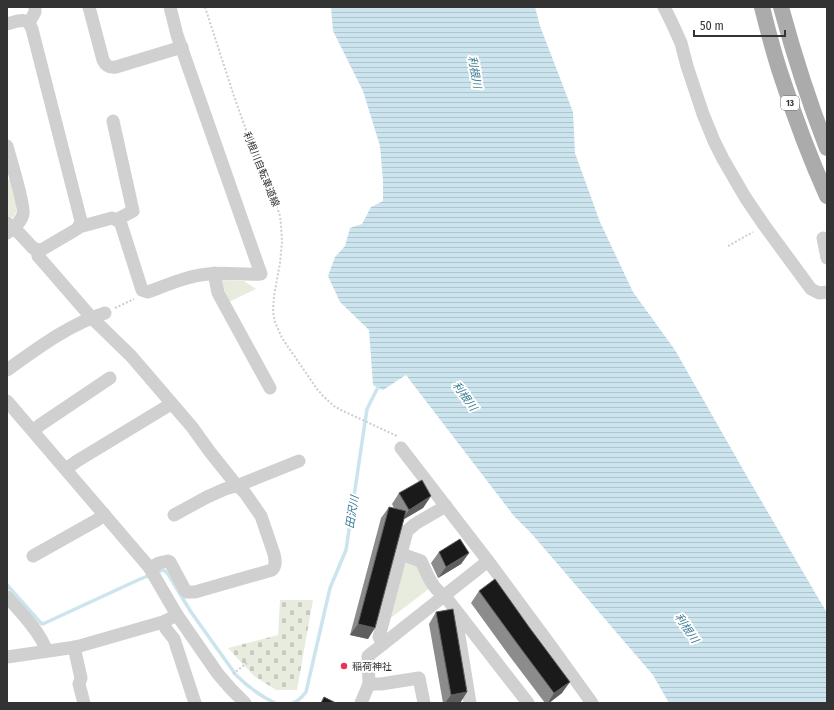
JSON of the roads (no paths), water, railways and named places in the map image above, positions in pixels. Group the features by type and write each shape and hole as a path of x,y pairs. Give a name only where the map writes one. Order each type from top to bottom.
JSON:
{"main road":[{"name":"13","path":"762,7 781,77 810,158 827,196"},
{"name":"13","path":"781,7 799,71 827,148"}],"street":[{"path":"29,23 35,12 35,7"},
{"path":"89,7 103,60 108,67 116,67 182,47"},
{"path":"7,146 24,213 18,223 9,228 33,248 37,250 43,249 79,227 112,218 120,221 142,290 148,292 191,276 214,273 250,275 261,274 177,35 170,7"},
{"path":"664,7 681,43 689,73 714,141 723,159 745,197 811,289 819,293 827,292"},
{"path":"7,24 26,21 32,29 81,221 79,227"},
{"path":"113,121 133,211 116,220"},
{"path":"823,238 827,258"},
{"path":"37,250 38,256 91,317 131,356 192,427 234,482 239,485 251,500 266,529 276,560 272,570 195,592 187,592 183,588 170,562 163,562 150,568"},
{"path":"214,273 218,293 270,388"},
{"path":"7,370 53,338 91,317 105,313"},
{"path":"33,431 110,378"},
{"path":"7,401 150,568 176,615 218,674 245,703"},
{"path":"66,469 171,404"},
{"path":"401,448 488,561 592,703"},
{"path":"174,515 213,494 299,461"},
{"path":"383,644 379,637 407,531 415,524 446,506"},
{"path":"33,556 97,520 104,514"},
{"path":"401,554 421,561 433,586 439,593 444,595 528,703"},
{"path":"361,703 369,684 368,656 488,561"},
{"path":"7,597 34,629 46,651"},
{"path":"455,610 470,703"},
{"path":"7,657 74,647 163,622 176,615"},
{"path":"163,622 166,629 174,639 195,703"},
{"path":"74,647 81,678 79,684 84,703"},
{"path":"369,684 381,684 419,678 424,703"}],"water":[{"name":"利根川","path":"331,7 535,7 540,26 573,112 575,153 600,222 633,292 675,350 827,613 827,703 669,703 653,675 531,533 514,516 406,375 383,390 373,385 369,330 340,302 328,276 335,257 345,246 350,228 362,224 371,207 383,201 380,146 363,91 333,31"}],"waterway":[{"name":"田沢川","path":"293,703 299,700 306,692 330,588 346,550 367,409 379,385"},
{"name":"田沢川","path":"156,573 163,570 168,574 191,612 236,675 254,691 275,703"},
{"name":"田沢川","path":"7,585 42,624 150,575"}],"place":[{"name":"稲荷神社","path":"344,666"}]}
